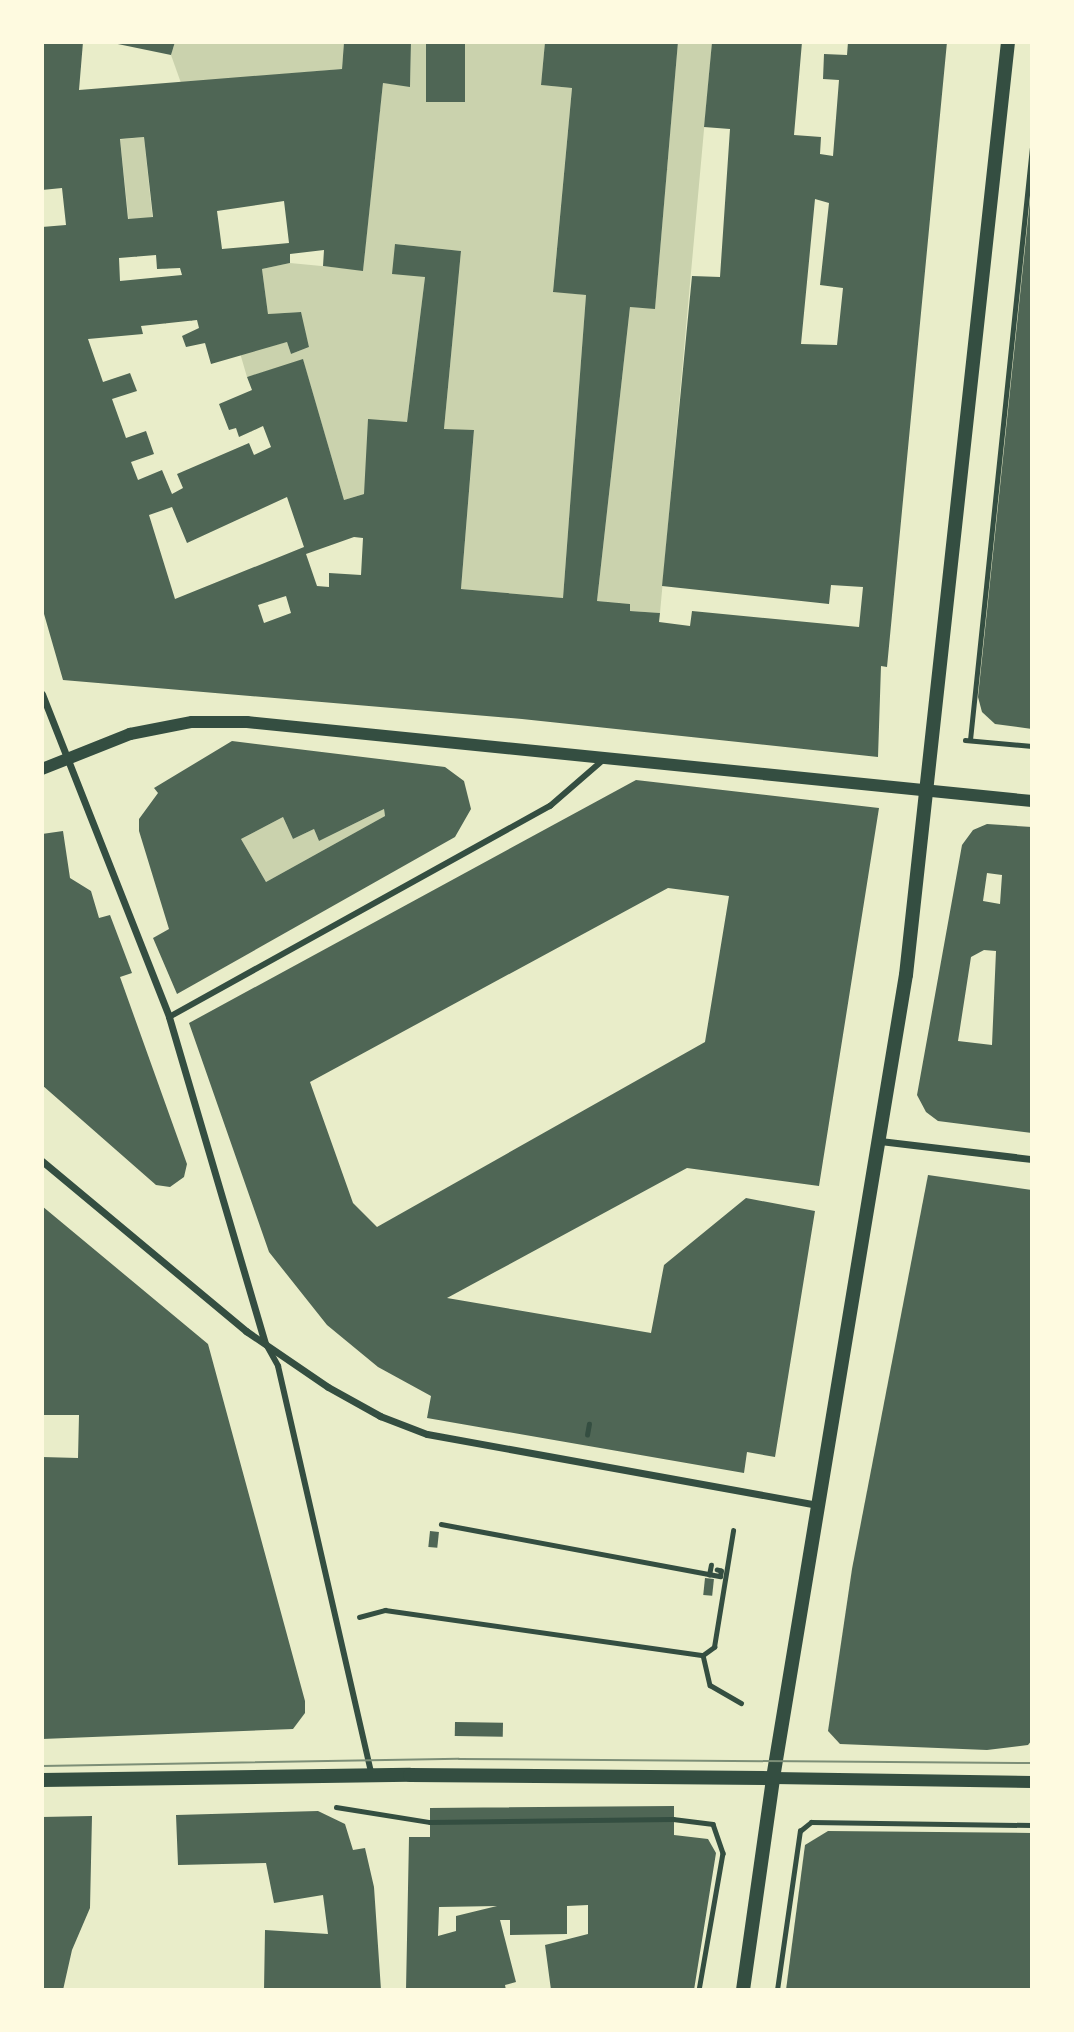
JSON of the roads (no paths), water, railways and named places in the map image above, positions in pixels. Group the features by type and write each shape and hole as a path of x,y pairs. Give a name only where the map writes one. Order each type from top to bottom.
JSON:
{"main road":[{"path":"743,1990 773,1778 880,1141 929,790 1008,42"},
{"path":"42,1780 372,1775 773,1778"}],"street":[{"path":"42,694 169,1017 265,1343 278,1366 372,1775"},
{"path":"42,769 130,734 192,722 247,722 602,761 1032,801"},
{"path":"169,1017 550,806 602,761"},
{"path":"880,1141 1032,1159"},
{"path":"42,1161 265,1343 328,1387 380,1416 427,1434 818,1505"},
{"path":"773,1778 1032,1782"}],"tram line":[{"path":"42,1766 459,1759 1032,1763"}]}
